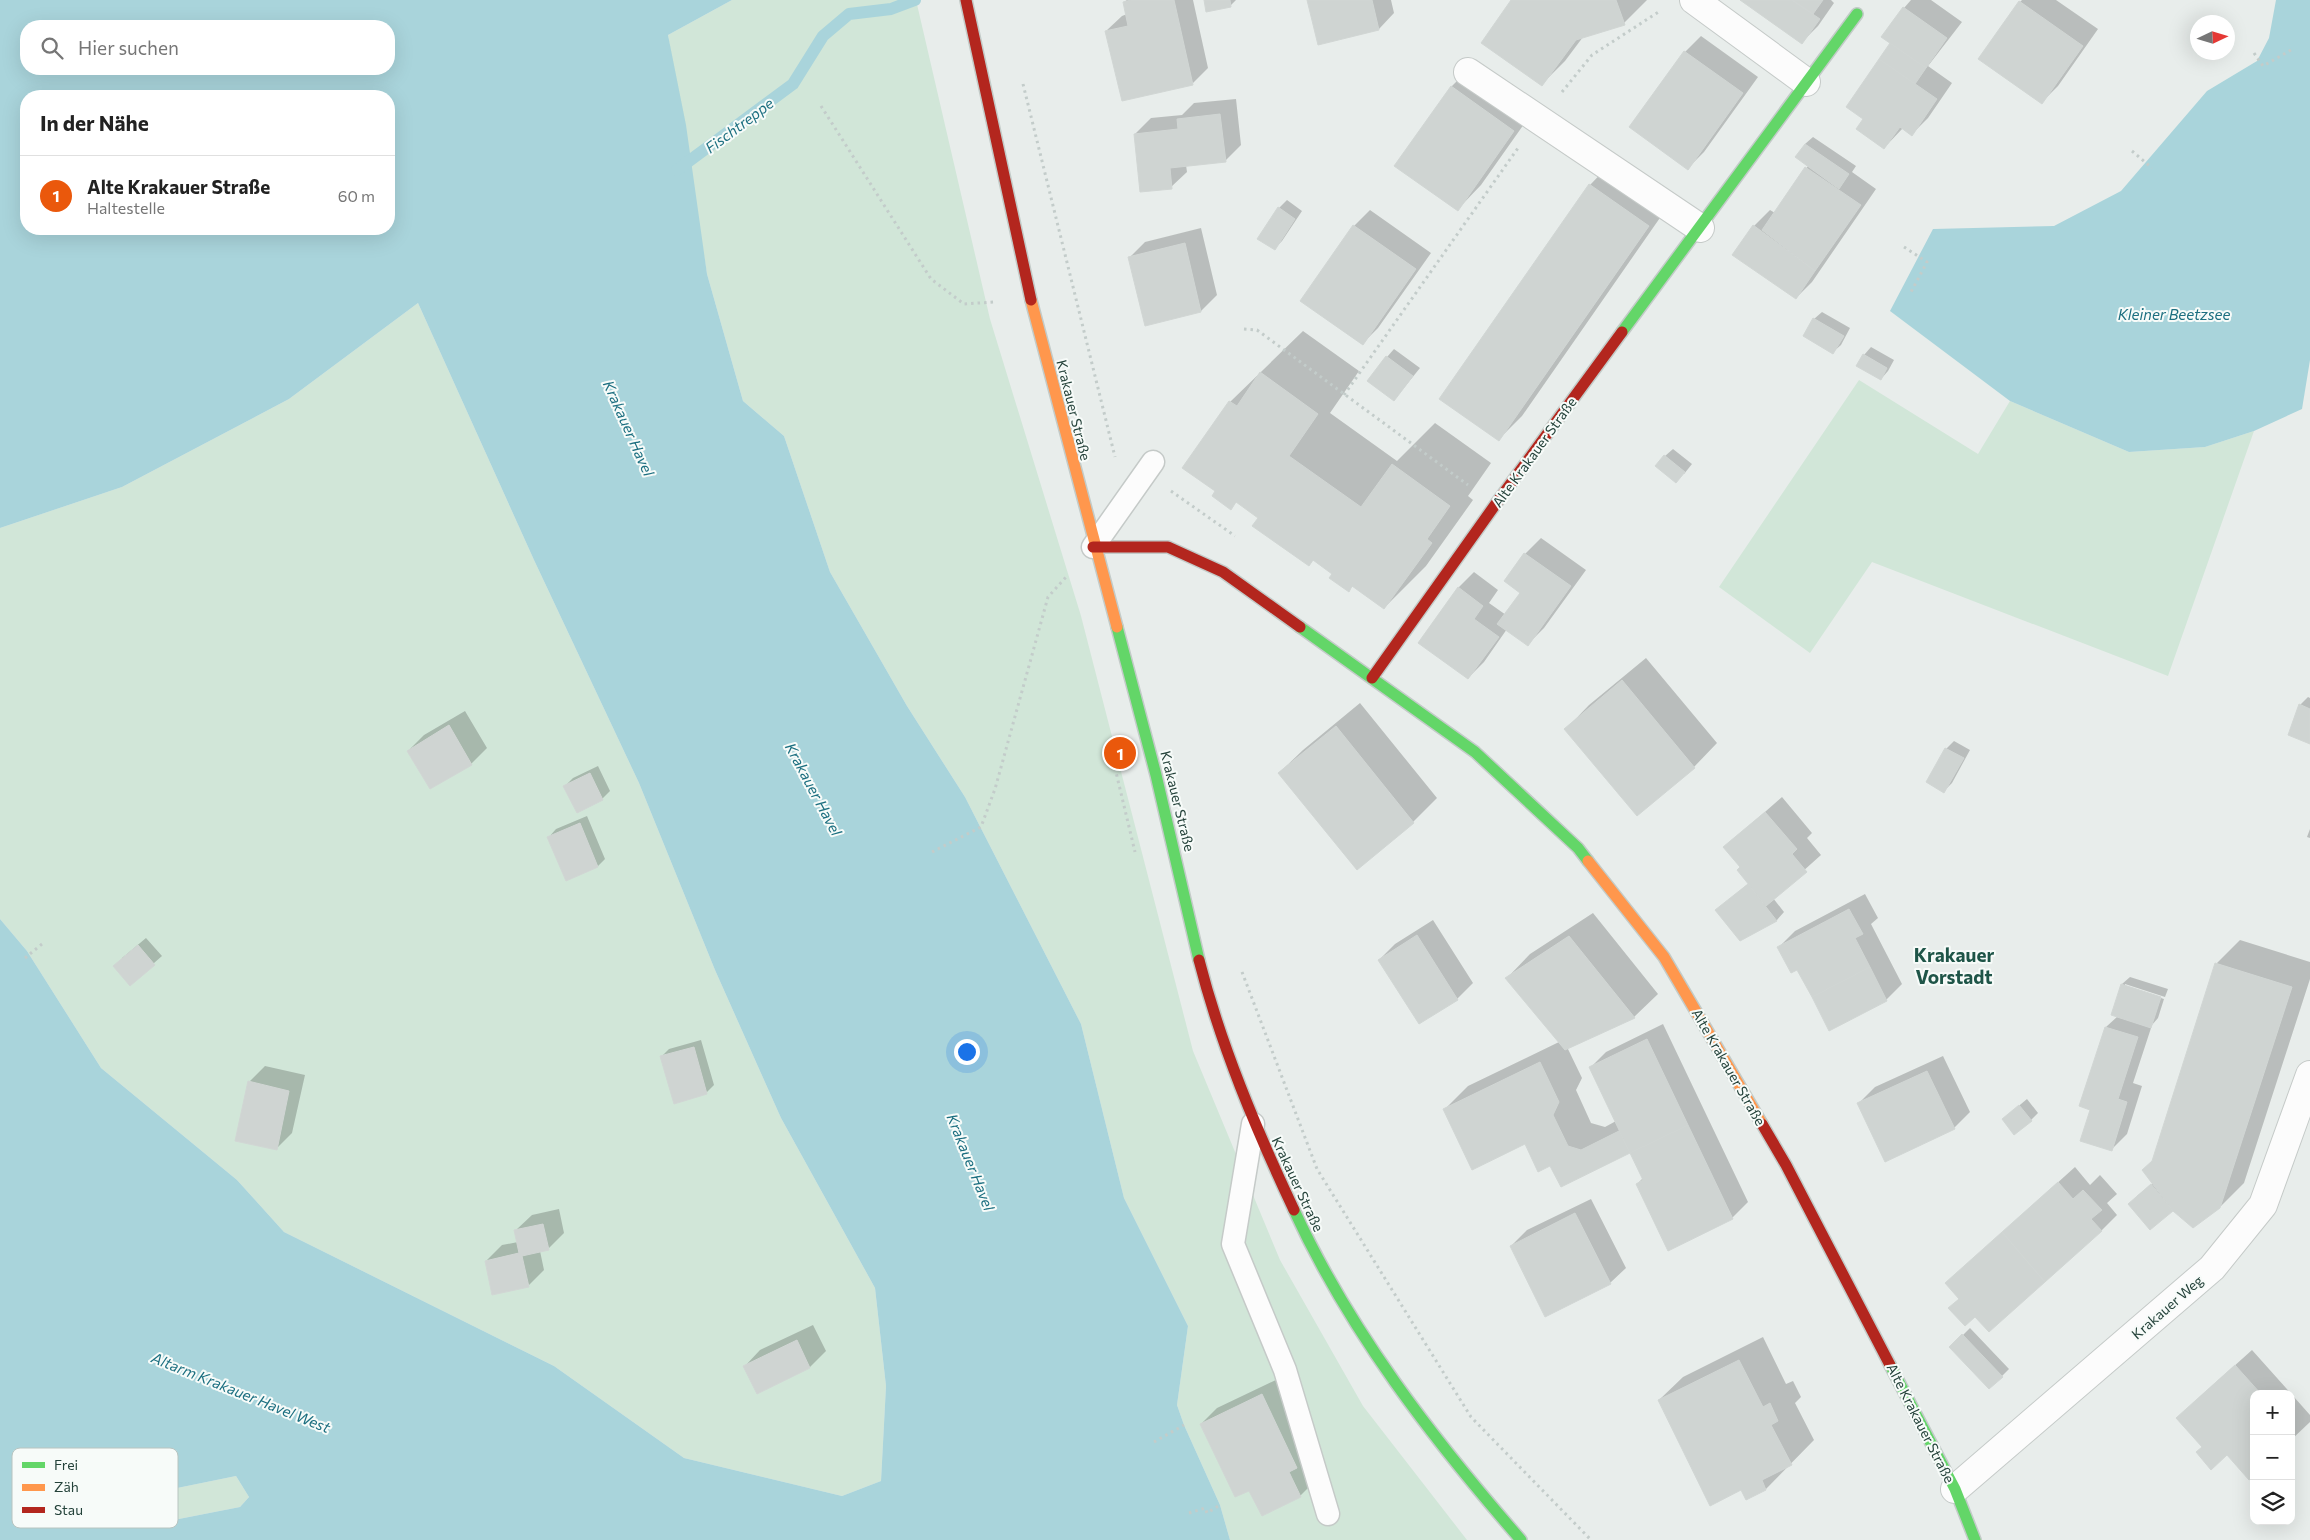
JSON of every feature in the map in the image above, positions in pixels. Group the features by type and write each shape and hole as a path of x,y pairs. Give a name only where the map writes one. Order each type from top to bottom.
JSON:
{"street":[{"name":"Krakauer Straße","path":"966,0 1031,300 1093,547 1149,747 1209,994 1253,1124 1310,1244 1358,1330 1434,1437 1521,1540"},
{"path":"1694,0 1806,82"},
{"name":"Alte Krakauer Straße","path":"1372,678 1495,505 1856,14"},
{"path":"1468,72 1700,228"},
{"name":"Alte Krakauer Straße","path":"1093,547 1168,546 1223,572 1475,752 1578,848 1664,957 1786,1165 1955,1489 1975,1540"},
{"name":"Krakauer Weg","path":"1955,1489 2212,1268 2263,1205 2310,1075"}],"lane":[{"path":"1093,547 1153,462"},
{"path":"1253,1124 1233,1244 1285,1370 1328,1514"}],"path":[{"path":"1538,120 1592,55 1662,10"},
{"path":"2254,53 2263,66 2291,50"},
{"path":"1022,80 1126,501"},
{"path":"821,106 931,279 964,304 1031,300"},
{"path":"1344,395 1520,146"},
{"path":"2132,151 2152,168"},
{"path":"1904,247 1927,262 1911,292"},
{"path":"1244,329 1257,330 1495,505"},
{"path":"932,852 981,827 994,788 1048,597 1093,547"},
{"path":"25,958 42,944"},
{"path":"1240,969 1317,1169 1471,1417 1591,1540"},
{"path":"1154,1442 1184,1425"},
{"path":"1189,1513 1205,1508 1207,1513 1220,1506"}],"green space":[{"path":"732,0 916,0 990,319 1081,616 1193,1051 1280,1260 1363,1406 1467,1540 1230,1540 1220,1505 1177,1405 1188,1326 1124,1198 1081,1024 965,797 907,706 830,572 784,436 743,401 707,274 668,35"},
{"path":"418,303 534,560 639,783 715,970 781,1118 875,1288 886,1386 881,1481 842,1496 684,1458 554,1366 284,1232 237,1180 101,1068 27,951 0,919 0,528 122,487 289,399"},
{"path":"1859,380 1978,454 2010,401 2129,452 2205,447 2254,431 2168,676 1872,562 1810,653 1719,587"},
{"path":"236,1476 249,1497 240,1507 178,1519 178,1488"}],"water":[{"path":"0,0 732,0 668,35 686,125 707,274 743,401 784,436 830,572 907,706 965,797 1081,1024 1124,1198 1188,1326 1177,1405 1220,1505 1230,1540 0,1540 0,919 27,951 101,1068 237,1180 284,1232 554,1366 684,1458 842,1496 881,1481 886,1386 875,1288 781,1118 715,970 639,783 534,560 418,303 289,399 122,487 0,528"},
{"name":"Kleiner Beetzsee","path":"2276,0 2310,0 2310,360 2302,409 2254,431 2205,447 2129,452 2010,401 1890,311 1933,229 2054,226 2121,191 2207,91 2257,61 2269,38"}],"building":[{"path":"1131,0 1174,0 1193,85 1122,101 1105,31 1128,26 1123,2"},
{"path":"1204,0 1230,0 1231,7 1206,12"},
{"path":"1307,0 1372,0 1379,30 1318,45"},
{"path":"1511,0 1616,0 1625,25 1576,40 1542,86 1481,43"},
{"path":"1740,0 1792,0 1820,19 1802,44"},
{"path":"1792,0 1823,0 1813,14"},
{"path":"2019,1 2083,46 2042,104 1978,59"},
{"path":"1903,7 1947,38 1926,68 1881,37"},
{"path":"1890,43 1926,68 1915,84 1879,59"},
{"path":"1684,51 1743,93 1688,170 1629,127"},
{"path":"1879,59 1937,99 1912,136 1900,127 1884,149 1856,129 1863,119 1846,107"},
{"path":"1451,86 1514,131 1458,211 1394,166"},
{"path":"1220,114 1226,162 1170,168 1172,189 1140,192 1134,134 1178,129 1177,119"},
{"path":"1805,144 1849,174 1839,189 1795,157"},
{"path":"1805,167 1861,205 1815,271 1762,230"},
{"path":"1589,184 1649,226 1499,441 1439,399"},
{"path":"1278,207 1295,219 1275,250 1257,239"},
{"path":"1353,225 1416,269 1363,345 1300,301"},
{"path":"1753,225 1815,271 1796,299 1732,255"},
{"path":"1185,243 1201,312 1145,326 1128,257"},
{"path":"1813,318 1844,336 1833,354 1803,336"},
{"path":"1863,354 1887,368 1881,380 1856,366"},
{"path":"1386,356 1413,376 1394,401 1367,381"},
{"path":"1260,372 1318,414 1289,456 1361,507 1392,464 1450,506 1427,539 1432,543 1384,609 1352,586 1349,592 1329,578 1332,574 1313,560 1309,566 1252,526 1258,518 1236,502 1231,510 1212,496 1215,491 1182,468 1229,401 1237,406"},
{"path":"1664,455 1685,472 1676,483 1655,466"},
{"path":"1524,553 1571,586 1528,646 1497,624 1520,593 1504,581"},
{"path":"1458,587 1483,606 1474,619 1499,637 1468,679 1418,643"},
{"path":"1622,680 1695,768 1637,816 1564,729"},
{"path":"2299,704 2310,709 2310,744 2288,735"},
{"path":"449,725 472,765 430,789 407,751"},
{"path":"1336,726 1414,823 1357,870 1278,773"},
{"path":"1945,748 1964,758 1944,793 1926,782"},
{"path":"590,773 603,800 577,813 563,786"},
{"path":"1765,812 1797,849 1792,854 1807,872 1766,906 1737,870 1740,867 1723,847"},
{"path":"580,823 598,867 566,881 547,837"},
{"path":"1748,884 1777,921 1740,941 1715,910"},
{"path":"1849,909 1863,934 1855,938 1870,967 1812,997 1797,970 1791,973 1777,947"},
{"path":"1417,935 1458,1000 1419,1024 1378,960"},
{"path":"1569,936 1635,1018 1565,1050 1505,978"},
{"path":"138,945 155,965 130,986 113,966"},
{"path":"2215,963 2292,987 2220,1208 2193,1228 2173,1211 2142,1170 2152,1161"},
{"path":"1870,967 1887,1001 1829,1031 1812,997"},
{"path":"2121,984 2161,997 2151,1028 2111,1015"},
{"path":"2105,1027 2138,1037 2118,1099 2127,1102 2112,1151 2080,1141 2090,1110 2079,1106"},
{"path":"1647,1039 1688,1125 1630,1153 1589,1067"},
{"path":"694,1047 707,1094 674,1104 660,1056"},
{"path":"1540,1062 1559,1102 1553,1115 1568,1146 1581,1150 1619,1131 1630,1153 1561,1187 1550,1166 1538,1172 1525,1144 1472,1170 1443,1109"},
{"path":"1927,1071 1955,1129 1885,1162 1857,1103"},
{"path":"248,1081 289,1091 277,1150 235,1141"},
{"path":"2019,1105 2032,1121 2014,1135 2002,1119"},
{"path":"1688,1125 1733,1219 1668,1251 1636,1184 1643,1180 1630,1153"},
{"path":"2058,1182 2073,1199 2083,1190 2102,1210 2091,1219 2102,1231 2045,1282 2002,1232"},
{"path":"2151,1184 2173,1211 2150,1230 2128,1204"},
{"path":"1575,1213 1611,1284 1545,1317 1510,1246"},
{"path":"543,1224 549,1250 522,1256 529,1287 492,1295 485,1261 519,1253 514,1230"},
{"path":"2002,1232 2045,1282 1989,1332 1975,1317 1965,1326 1948,1308 1959,1299 1945,1283"},
{"path":"1962,1334 2003,1377 1989,1389 1949,1347"},
{"path":"797,1340 810,1368 757,1394 743,1366"},
{"path":"1739,1360 1763,1407 1770,1403 1778,1421 1771,1425 1792,1465 1762,1480 1766,1490 1746,1500 1741,1490 1710,1506 1658,1400"},
{"path":"2235,1365 2257,1390 2250,1390 2250,1479 2227,1455 2211,1470 2196,1452 2202,1447 2176,1418"},
{"path":"1262,1394 1297,1468 1289,1472 1301,1497 1262,1516 1249,1491 1235,1497 1200,1424"}],"waterway":[{"name":"Fischtreppe","path":"677,170 793,84 823,36 849,14 891,9 915,0"}],"traffic: fast":[{"path":"1622,332 1857,14"},
{"path":"1117,627 1156,775 1199,960"},
{"path":"1300,627 1475,752 1578,848 1588,861"},
{"path":"1294,1210 1316,1255 1341,1299 1395,1383 1456,1463 1521,1540"},
{"path":"1890,1365 1955,1489 1975,1540"}],"traffic: slow":[{"path":"1031,300 1117,627"},
{"path":"1588,861 1664,957 1762,1124"}],"traffic: jam":[{"path":"966,0 1031,300"},
{"path":"1372,678 1495,505 1622,332"},
{"path":"1093,547 1168,547 1223,572 1300,627"},
{"path":"1199,960 1218,1024 1240,1087 1294,1210"},
{"path":"1762,1124 1786,1165 1890,1365"}],"place":[{"name":"Alte Krakauer Straße","path":"1120,753"}],"district":[{"name":"Krakauer Vorstadt","path":"1954,965"}],"water label":[{"name":"Krakauer Havel","path":"629,428"},
{"name":"Krakauer Havel","path":"814,789"},
{"name":"Krakauer Havel","path":"971,1162"},
{"name":"Altarm Krakauer Havel West","path":"241,1392"}]}
